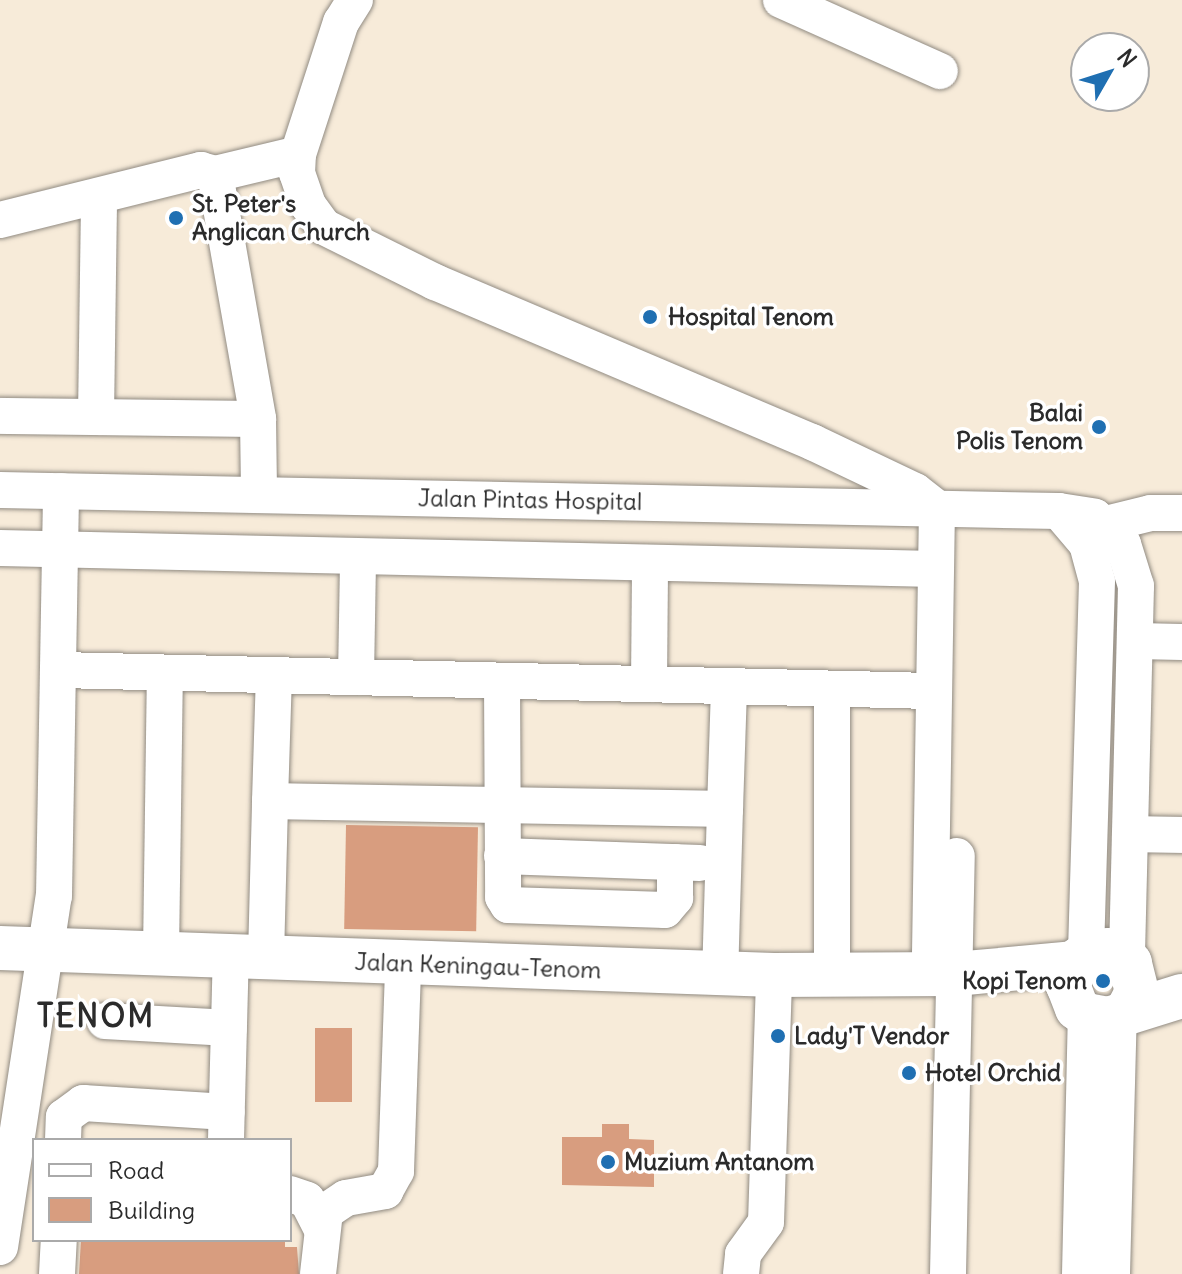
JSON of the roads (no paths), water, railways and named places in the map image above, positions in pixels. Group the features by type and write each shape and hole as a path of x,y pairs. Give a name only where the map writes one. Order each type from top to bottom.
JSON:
{"main road":[{"name":"Jalan Keningau-Tenom","path":"0,948 248,956 403,966 720,974 943,974 1104,960 1182,972"},
{"path":"1102,1012 1137,992 1104,960 1068,985 1102,1012 1182,996"},
{"name":"Jalan Keningau-Tenom","path":"943,974 1102,1012"}],"street":[{"path":"355,0 341,22 298,154 297,173 308,205 324,227 354,244 812,442 949,509"},
{"path":"781,0 940,71"},
{"path":"0,220 201,170 215,174 298,154"},
{"path":"215,174 258,419 259,495"},
{"path":"96,417 99,196"},
{"path":"0,416 258,419"},
{"name":"Jalan Pintas Hospital","path":"0,490 1059,511 1080,512 1106,524"},
{"path":"0,1247 54,896 61,491"},
{"path":"948,1274 934,691 936,569 949,509"},
{"path":"943,974 949,509"},
{"path":"1059,511 1087,544 1093,562 1104,960"},
{"path":"1104,960 1130,834 1137,641 1130,557 1106,524 1151,513 1182,513"},
{"path":"0,548 936,569"},
{"path":"356,677 358,557"},
{"path":"1093,562 1130,557"},
{"path":"649,684 650,563"},
{"path":"1137,641 1182,642"},
{"path":"60,670 165,673 273,691 356,677 649,684 729,702 832,689 934,691"},
{"path":"161,953 165,673"},
{"path":"502,681 503,897 517,908 665,910 675,898 675,862"},
{"path":"832,689 832,976"},
{"path":"63,1138 64,1117 83,1103 226,1126 229,1028 248,956 270,801 273,691"},
{"path":"720,974 729,702"},
{"path":"270,801 725,809"},
{"path":"1130,834 1182,835"},
{"path":"502,856 724,864"},
{"path":"318,1274 321,1227 335,1203 385,1191 396,1171 403,966"},
{"path":"741,1274 743,1254 766,1222 774,975"},
{"path":"1080,1274 1102,1012"},
{"path":"1102,1012 1112,1274"},
{"path":"105,1021 229,1028"},
{"path":"292,1195 307,1200 321,1227"},
{"path":"57,1274 59,1242"}],"place":[{"name":"St. Peter's Anglican Church","path":"176,218"},
{"name":"Hospital Tenom","path":"650,317"},
{"name":"Balai Polis Tenom","path":"1099,427"},
{"name":"Kopi Tenom","path":"1103,981"},
{"name":"Lady'T Vendor","path":"778,1036"},
{"name":"Hotel Orchid","path":"909,1073"},
{"name":"Muzium Antanom","path":"608,1162"}],"district":[{"name":"TENOM","path":"96,1016"}]}
